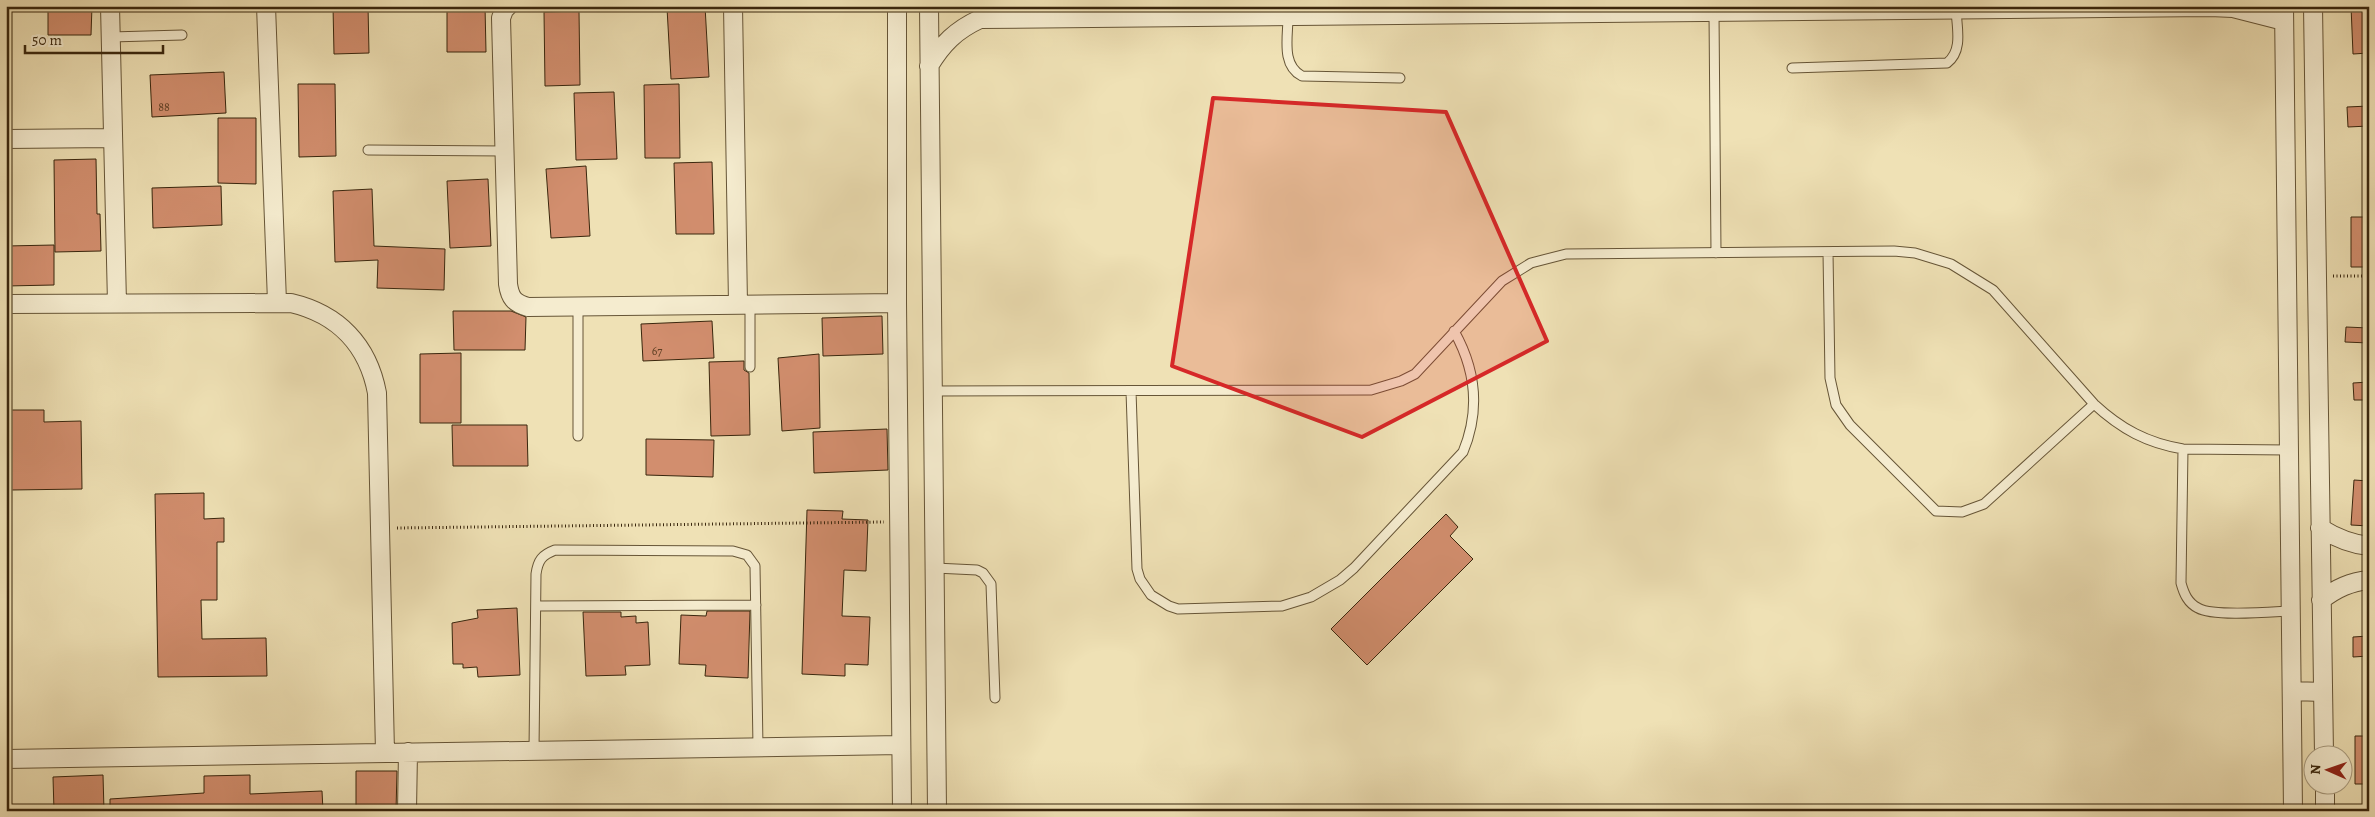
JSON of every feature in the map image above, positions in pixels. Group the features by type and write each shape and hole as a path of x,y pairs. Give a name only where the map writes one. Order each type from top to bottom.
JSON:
{"street":[{"path":"110,6 117,304"},
{"path":"266,6 276,302"},
{"path":"508,6 501,18 504,151 510,295 517,304 528,307 897,303"},
{"path":"733,6 744,304"},
{"path":"897,6 897,303 902,811"},
{"path":"929,6 938,811"},
{"path":"2314,6 2324,744"},
{"path":"929,66 938,51 950,38 964,27 980,19 1146,12 1288,17 1714,13 1830,9 1956,10 2210,7 2284,14 2293,811"},
{"path":"6,139 112,138"},
{"path":"2287,268 2317,272"},
{"path":"6,304 276,302 306,307 332,319 354,339 370,364 377,393 385,752"},
{"path":"2320,528 2337,539 2355,545 2369,546"},
{"path":"2321,600 2337,588 2355,581 2369,580"},
{"path":"2292,691 2323,692"},
{"path":"6,759 901,745"},
{"path":"407,811 408,752"},
{"path":"2325,794 2325,811"}],"lane":[{"path":"1792,68 1940,65 1947,63 1953,59 1958,48 1956,10"},
{"path":"1714,13 1716,253"},
{"path":"1288,17 1287,57 1293,70 1302,76 1400,78"},
{"path":"111,36 182,35"},
{"path":"6,58 6,63"},
{"path":"368,150 504,151"},
{"path":"933,391 1371,390 1401,381 1415,374 1502,281 1531,263 1548,257 1566,254 1894,251 1914,253 1943,261 1966,271 1993,290 2094,404 2111,419 2137,436 2167,447 2183,449 2289,450"},
{"path":"1828,252 1830,378 1836,405 1850,424 1936,511 1962,512 1984,504 2094,404"},
{"path":"744,304 750,367"},
{"path":"578,306 578,436"},
{"path":"1131,391 1137,569 1145,588 1160,602 1178,609 1282,606 1311,597 1340,580 1463,452 1471,427 1474,397 1469,362 1454,331"},
{"path":"2183,449 2182,583 2186,597 2196,608 2209,612 2290,611"},
{"path":"534,750 538,563 545,554 555,550 733,551 746,555 755,566 758,747"},
{"path":"935,568 977,570 983,573 991,584 995,698"},
{"path":"536,606 756,605"}],"path":[{"path":"2317,272 2369,276"},
{"path":"380,528 899,522"}],"highlighted area":[{"path":"1213,98 1446,112 1547,341 1362,437 1172,366"}],"building":[{"path":"48,6 92,6 91,35 48,35"},
{"path":"333,6 368,6 369,53 334,54"},
{"path":"447,6 485,6 486,52 447,52"},
{"path":"705,6 709,77 671,79 667,8"},
{"path":"2351,6 2369,6 2369,53 2353,54"},
{"path":"579,11 580,85 545,86 544,12"},
{"path":"224,72 226,113 152,117 150,75"},
{"path":"298,84 335,84 336,156 299,157"},
{"path":"679,84 680,158 645,158 644,85"},
{"path":"614,92 617,159 576,160 574,93"},
{"path":"2369,106 2369,126 2348,127 2347,107"},
{"path":"218,118 256,118 256,184 218,183"},
{"path":"96,159 97,214 100,214 101,251 55,252 54,160"},
{"path":"712,162 714,234 676,234 674,163"},
{"path":"586,166 590,236 551,238 546,169"},
{"path":"488,179 491,246 450,248 447,181"},
{"path":"221,186 222,225 153,228 152,188"},
{"path":"372,189 374,246 445,249 444,290 377,288 378,260 335,262 333,191"},
{"path":"2351,217 2369,217 2369,267 2351,267"},
{"path":"54,245 54,285 6,286 6,246"},
{"path":"453,311 511,311 526,317 525,350 454,350"},
{"path":"882,316 883,354 823,356 822,318"},
{"path":"712,321 714,358 643,361 641,324"},
{"path":"2346,327 2369,328 2369,343 2345,342"},
{"path":"461,353 461,423 420,423 420,354"},
{"path":"819,354 820,428 782,431 778,358"},
{"path":"744,361 744,370 749,373 750,435 711,436 709,362"},
{"path":"2369,382 2369,400 2354,400 2353,383"},
{"path":"6,410 44,410 44,422 81,421 82,489 11,490 11,448 6,448"},
{"path":"452,425 527,425 528,466 453,466"},
{"path":"887,429 888,470 814,473 813,432"},
{"path":"646,439 714,440 713,477 646,475"},
{"path":"2354,480 2369,481 2369,526 2351,525"},
{"path":"204,493 204,519 224,518 224,542 217,542 217,600 201,600 202,639 266,638 267,676 158,677 155,494"},
{"path":"807,510 843,511 842,519 868,520 866,571 844,570 842,616 870,617 868,665 845,664 845,676 802,674"},
{"path":"1446,514 1458,527 1450,536 1473,559 1367,665 1331,629"},
{"path":"517,608 520,675 478,677 477,667 463,668 463,664 453,664 452,623 478,618 477,610"},
{"path":"707,611 750,611 748,678 705,676 706,665 679,664 681,615 706,616"},
{"path":"583,612 621,612 621,617 636,616 636,623 648,622 650,665 625,666 626,675 586,676"},
{"path":"2369,636 2369,656 2353,657 2353,637"},
{"path":"2355,736 2369,736 2369,784 2355,784"},
{"path":"356,771 397,771 396,811 356,811"},
{"path":"103,775 104,811 54,811 53,777"},
{"path":"250,775 250,794 322,791 323,811 110,811 110,799 204,793 204,776"}]}
